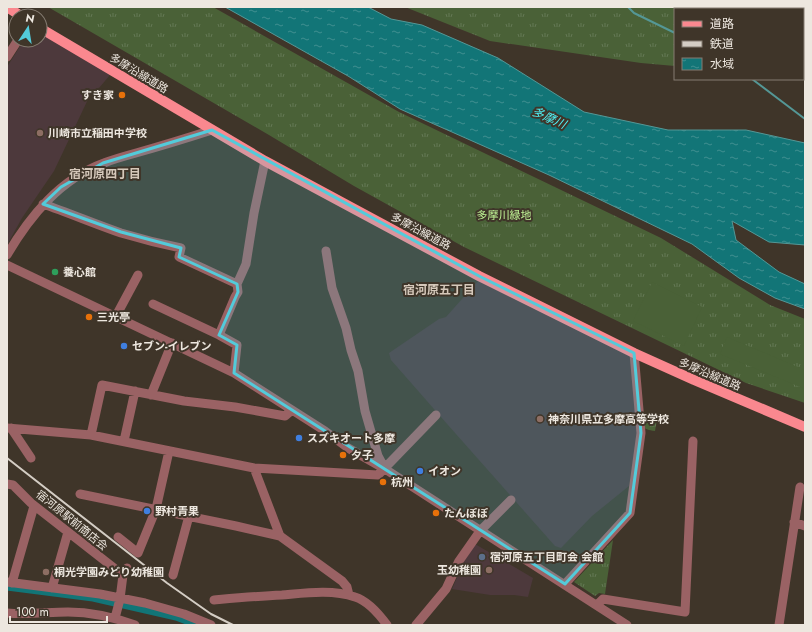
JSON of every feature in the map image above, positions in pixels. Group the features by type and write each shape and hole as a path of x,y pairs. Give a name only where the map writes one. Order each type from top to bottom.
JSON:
{"main road":[{"name":"多摩沿線道路","path":"48,33 265,161 479,276 634,353 694,380 805,426"}],"street":[{"path":"7,57 13,48"},
{"path":"7,255 30,219 43,204 62,187 104,163 212,130"},
{"path":"219,335 238,292 237,284 246,264 254,213 265,161"},
{"path":"43,204 72,213 121,232 153,242 181,248 179,257 237,284"},
{"path":"326,251 332,288 346,328 358,371 365,411 378,456 385,469"},
{"path":"7,265 234,373 325,431 348,448 385,469 627,625"},
{"path":"116,316 138,275"},
{"path":"153,304 219,335 237,346 234,373"},
{"path":"151,395 172,343"},
{"path":"565,584 630,513 641,433 634,353"},
{"path":"92,435 102,385 184,401 235,407 285,416 292,410"},
{"path":"124,441 134,391"},
{"path":"9,428 92,435 254,468 378,475 436,415"},
{"path":"9,428 31,458"},
{"path":"597,605 603,599 685,612 692,441"},
{"path":"118,537 138,553 156,509 169,451"},
{"path":"254,468 280,536"},
{"name":"宿河原駅前商店会","path":"7,484 13,485 34,506 125,572 120,600"},
{"path":"779,625 800,487"},
{"path":"80,494 280,536 342,581 347,587 349,595"},
{"path":"416,625 446,589 459,561 480,531 511,500"},
{"path":"34,506 9,582 100,594 120,600 163,607 211,625"},
{"path":"173,575 189,516"},
{"path":"794,522 805,526"},
{"path":"52,588 68,532"},
{"path":"214,600 312,592 349,595 357,597 373,609 387,625"},
{"path":"116,616 120,600"},
{"path":"7,613 23,615 49,612 92,613 116,616 134,625"}],"highlighted area":[{"path":"212,130 479,276 634,353 641,433 630,513 565,584 234,373 237,345 219,335 238,292 237,284 179,257 181,248 121,232 43,204 61,187 103,163"}],"shaded area":[{"name":"川崎市立稲田中学校","path":"48,37 110,75 94,94 91,93 54,171 22,218 7,245 7,67 19,48 48,48"},
{"name":"神奈川県立多摩高等学校","path":"478,281 632,357 638,432 629,486 592,516 561,548 555,546 391,360 389,353 439,319 446,317"},
{"name":"玉幼稚園","path":"475,544 533,578 528,597 514,595 490,595 452,589 464,561"}],"green space":[{"name":"多摩川緑地","path":"48,7 213,7 399,112 661,238 770,305 805,319 805,403 746,383 464,247 354,186"},
{"path":"405,7 742,8 674,8 674,66 641,63 490,41"},
{"path":"652,282 702,307 684,346 633,321"},
{"path":"727,337 805,370 805,389 720,354"},
{"path":"658,413 655,431 645,428 643,425 642,415"},
{"path":"613,540 605,594 599,593 595,596 574,582"}],"water":[{"name":"多摩川","path":"225,7 368,7 391,19 422,25 498,58 584,112 668,130 746,130 805,143 805,245 769,242 732,221 736,240 779,272 805,284 805,309 775,298 739,278 692,244 549,175 400,109 348,76"}],"waterway":[{"path":"628,7 634,13 674,33"},
{"path":"753,80 805,119"},
{"path":"7,587 93,598 176,617 197,625"}],"railway":[{"path":"7,458 167,583 211,614 233,625"}],"place":[{"name":"すき家","path":"122,95"},
{"name":"川崎市立稲田中学校","path":"40,133"},
{"name":"養心館","path":"55,272"},
{"name":"三光亭","path":"89,317"},
{"name":"セブン-イレブン","path":"124,346"},
{"name":"神奈川県立多摩高等学校","path":"540,419"},
{"name":"スズキオート多摩","path":"299,438"},
{"name":"夕子","path":"343,455"},
{"name":"イオン","path":"420,471"},
{"name":"杭州","path":"383,482"},
{"name":"野村青果","path":"147,511"},
{"name":"たんぽぽ","path":"436,513"},
{"name":"宿河原五丁目町会 会館","path":"482,557"},
{"name":"玉幼稚園","path":"489,570"},
{"name":"桐光学園みどり幼稚園","path":"46,572"}],"district":[{"name":"宿河原四丁目","path":"105,174"},
{"name":"宿河原五丁目","path":"439,290"}]}
